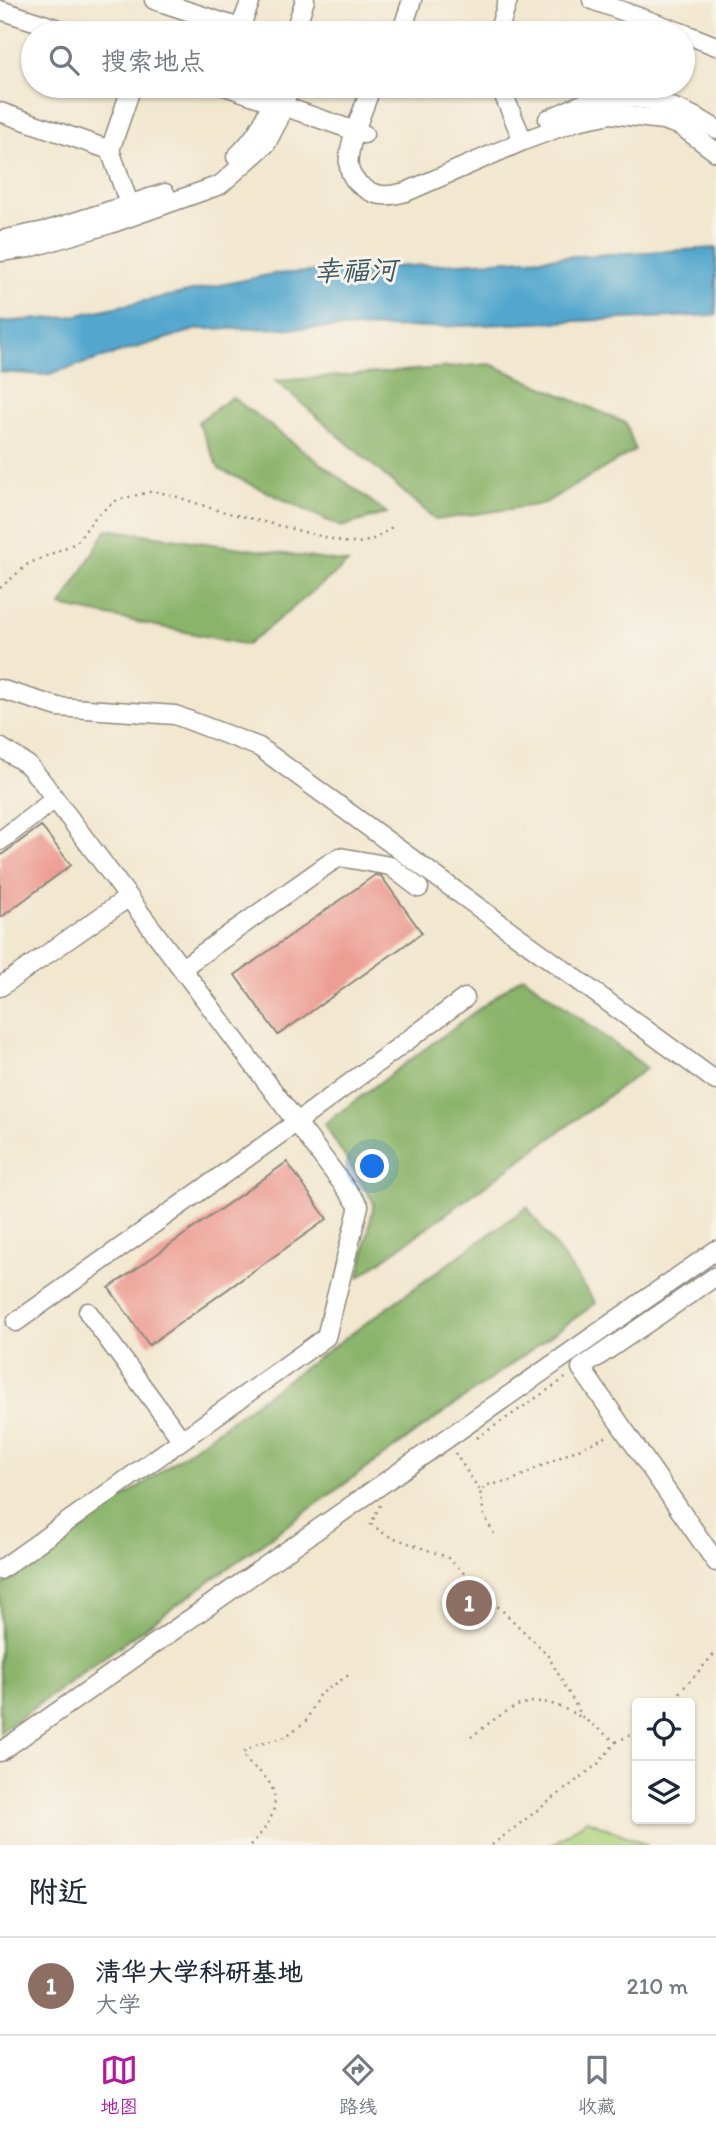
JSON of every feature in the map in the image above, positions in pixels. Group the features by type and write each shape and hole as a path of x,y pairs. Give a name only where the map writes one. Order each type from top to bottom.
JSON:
{"street":[{"path":"154,0 218,21"},
{"path":"243,21 251,0"},
{"path":"298,21 305,0"},
{"path":"310,21 317,0"},
{"path":"400,21 401,0"},
{"path":"403,21 412,0"},
{"path":"502,21 508,0"},
{"path":"592,0 650,21"},
{"path":"0,10 34,21"},
{"path":"695,38 716,46"},
{"path":"128,98 110,150 132,210"},
{"path":"0,240 132,210 220,185 266,144 278,98 360,132"},
{"path":"360,132 369,98"},
{"path":"376,98 349,157 349,169 353,179 376,195 391,196 406,192 587,103 626,98"},
{"path":"505,98 521,137"},
{"path":"639,98 714,121 701,141"},
{"path":"0,112 110,150"},
{"path":"521,137 611,114 635,115 681,126 716,152"},
{"path":"0,252 29,248 132,210"},
{"path":"0,689 58,707 175,715 259,747 716,1081"},
{"path":"0,747 28,765 55,799 359,1206 326,1338 0,1570"},
{"path":"0,841 55,799"},
{"path":"182,968 328,863 340,858 390,866 419,888"},
{"path":"0,987 129,897"},
{"path":"16,1322 297,1122 465,998"},
{"path":"0,1752 716,1250"},
{"path":"716,1276 582,1368 716,1562"},
{"path":"88,1312 181,1439"}],"path":[{"path":"0,588 28,564 76,543 97,515 117,500 154,491 213,509 348,543 365,544 393,526"},
{"path":"478,1438 582,1368"},
{"path":"480,1491 488,1485 510,1482 624,1429"},
{"path":"455,1453 480,1491 484,1516 494,1534"},
{"path":"380,1505 372,1524 386,1535 447,1557 547,1654 583,1718"},
{"path":"675,1698 716,1652"},
{"path":"250,1845 266,1830 276,1806 272,1788 265,1777 248,1764 243,1753 256,1745 285,1737 306,1721 319,1695 350,1674"},
{"path":"471,1737 519,1705 540,1701 583,1718 616,1742"},
{"path":"492,1845 598,1764 616,1742 632,1734"}],"green space":[{"path":"490,364 626,423 635,450 543,504 436,520 276,381"},
{"path":"232,397 387,513 341,527 219,469 198,422"},
{"path":"107,529 348,563 247,645 61,606"},
{"path":"523,976 647,1068 359,1277 374,1203 324,1124"},
{"path":"527,1207 596,1303 0,1732 0,1587"},
{"path":"587,1820 648,1845 551,1845"}],"water":[{"name":"幸福河","path":"716,248 716,315 434,327 198,329 46,375 0,372 0,322 68,317 273,274"}],"building":[{"path":"41,826 71,865 0,918 0,856"},
{"path":"375,875 381,876 422,933 278,1035 235,975"},
{"path":"287,1162 327,1219 149,1345 109,1288"}],"place":[{"name":"清华大学科研基地","path":"469,1603"}]}
